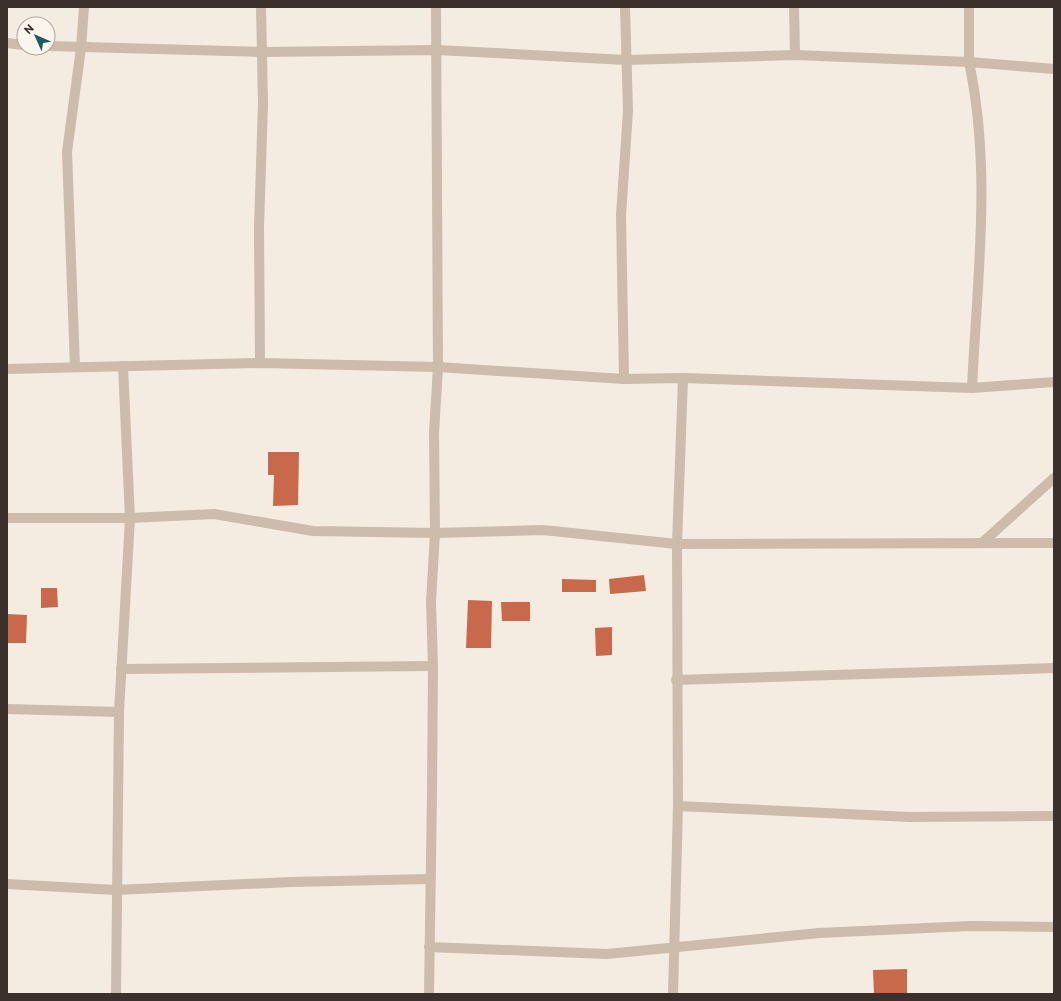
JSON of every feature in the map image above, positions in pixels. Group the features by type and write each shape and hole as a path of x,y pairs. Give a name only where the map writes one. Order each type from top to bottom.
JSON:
{"street":[{"path":"75,368 67,152 81,48 84,7"},
{"path":"260,363 259,227 263,104 261,7"},
{"path":"429,994 433,666 431,602 435,533 434,433 438,367 436,7"},
{"path":"624,379 621,215 628,111 625,7"},
{"path":"794,7 795,56"},
{"path":"969,7 968,62 977,110 982,182 981,246 972,388"},
{"path":"56,46 262,52 437,50 626,60 795,56 968,62 1054,69"},
{"path":"7,369 260,363 438,367 624,379 683,378 972,388 1054,382"},
{"path":"116,994 119,712 130,518 123,366"},
{"path":"673,994 678,806 676,680 677,544 683,378"},
{"path":"983,542 1054,478"},
{"path":"7,518 130,518 214,514 313,531 435,533 543,530 677,544 1054,543"},
{"path":"121,669 433,666"},
{"path":"676,680 1054,668"},
{"path":"7,709 119,712"},
{"path":"678,806 910,817 1054,816"},
{"path":"7,884 116,890 290,882 430,879"},
{"path":"429,947 607,954 675,946 819,933 970,926 1054,927"}],"building":[{"path":"268,452 299,452 298,505 273,506 274,475 268,475"},
{"path":"644,575 646,591 610,594 609,579"},
{"path":"562,579 596,580 596,592 562,592"},
{"path":"41,588 57,588 58,607 41,608"},
{"path":"468,600 492,601 491,648 466,648"},
{"path":"501,602 530,602 530,621 502,621"},
{"path":"7,614 27,615 26,643 7,643"},
{"path":"612,627 612,655 596,656 595,628"},
{"path":"907,969 907,994 874,994 873,970"}]}
